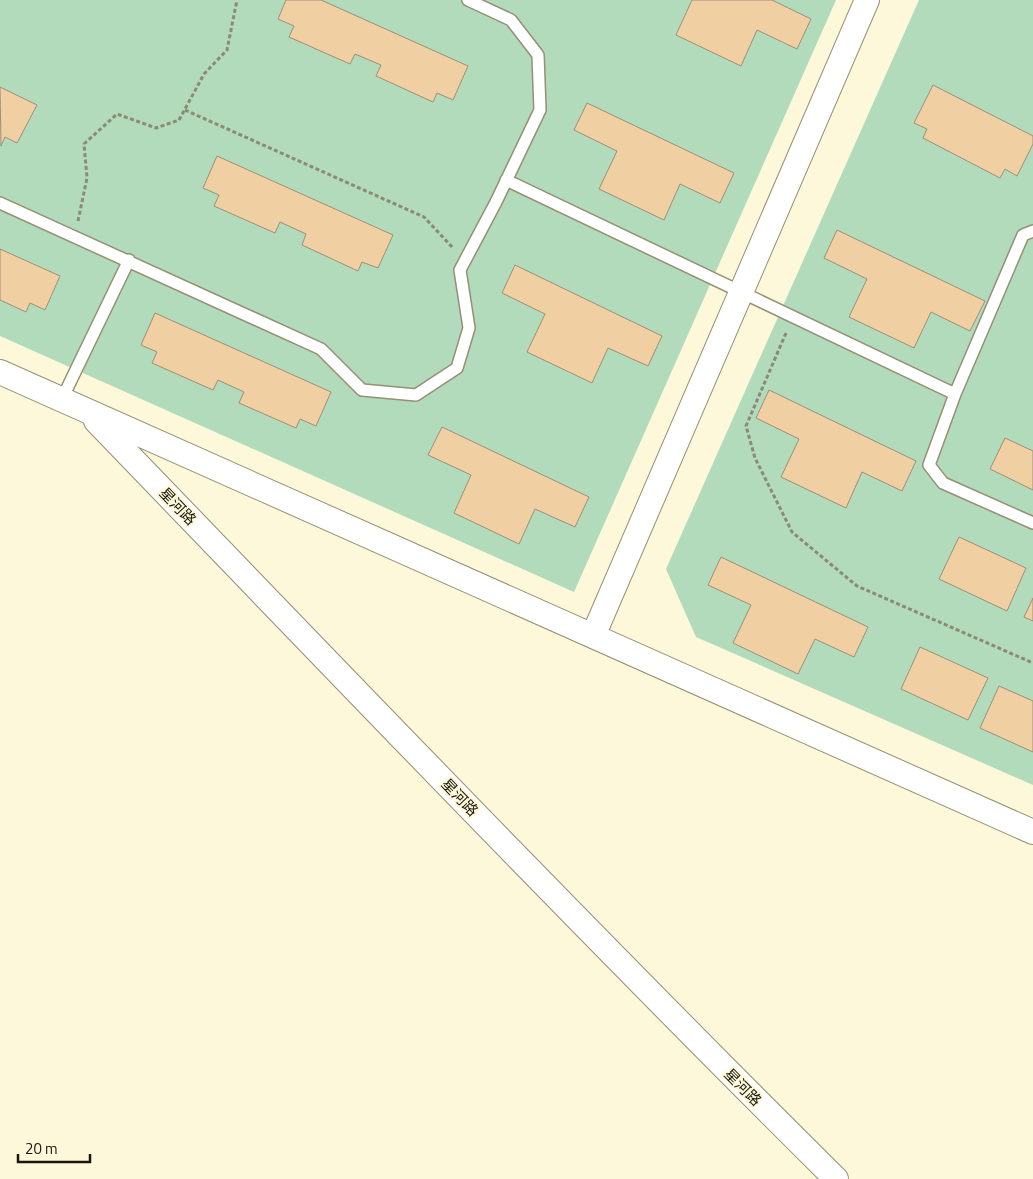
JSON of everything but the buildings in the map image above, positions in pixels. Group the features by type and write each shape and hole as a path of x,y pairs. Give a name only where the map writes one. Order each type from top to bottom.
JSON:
{"street":[{"path":"593,636 867,0"},
{"path":"0,372 61,401 1033,832"},
{"name":"星河路","path":"88,412 697,1041 836,1179"}],"lane":[{"path":"0,203 129,260 321,350 362,390 416,395 457,368 469,328 460,270 540,110 538,55 511,20 468,0"},
{"path":"506,180 955,394"},
{"path":"1033,231 1023,234 955,394 929,464 943,483 1033,523"},
{"path":"61,401 129,260"}],"path":[{"path":"75,236 86,178 84,144 117,114 156,128 180,120 204,74 227,50 236,0"},
{"path":"185,110 424,217 455,251 461,276"},
{"path":"793,317 746,426 755,458 792,532 857,586 1033,663"}],"green space":[{"path":"0,0 836,0 574,592 0,336"},
{"path":"919,0 1033,0 1033,785 696,637 666,569"}]}
